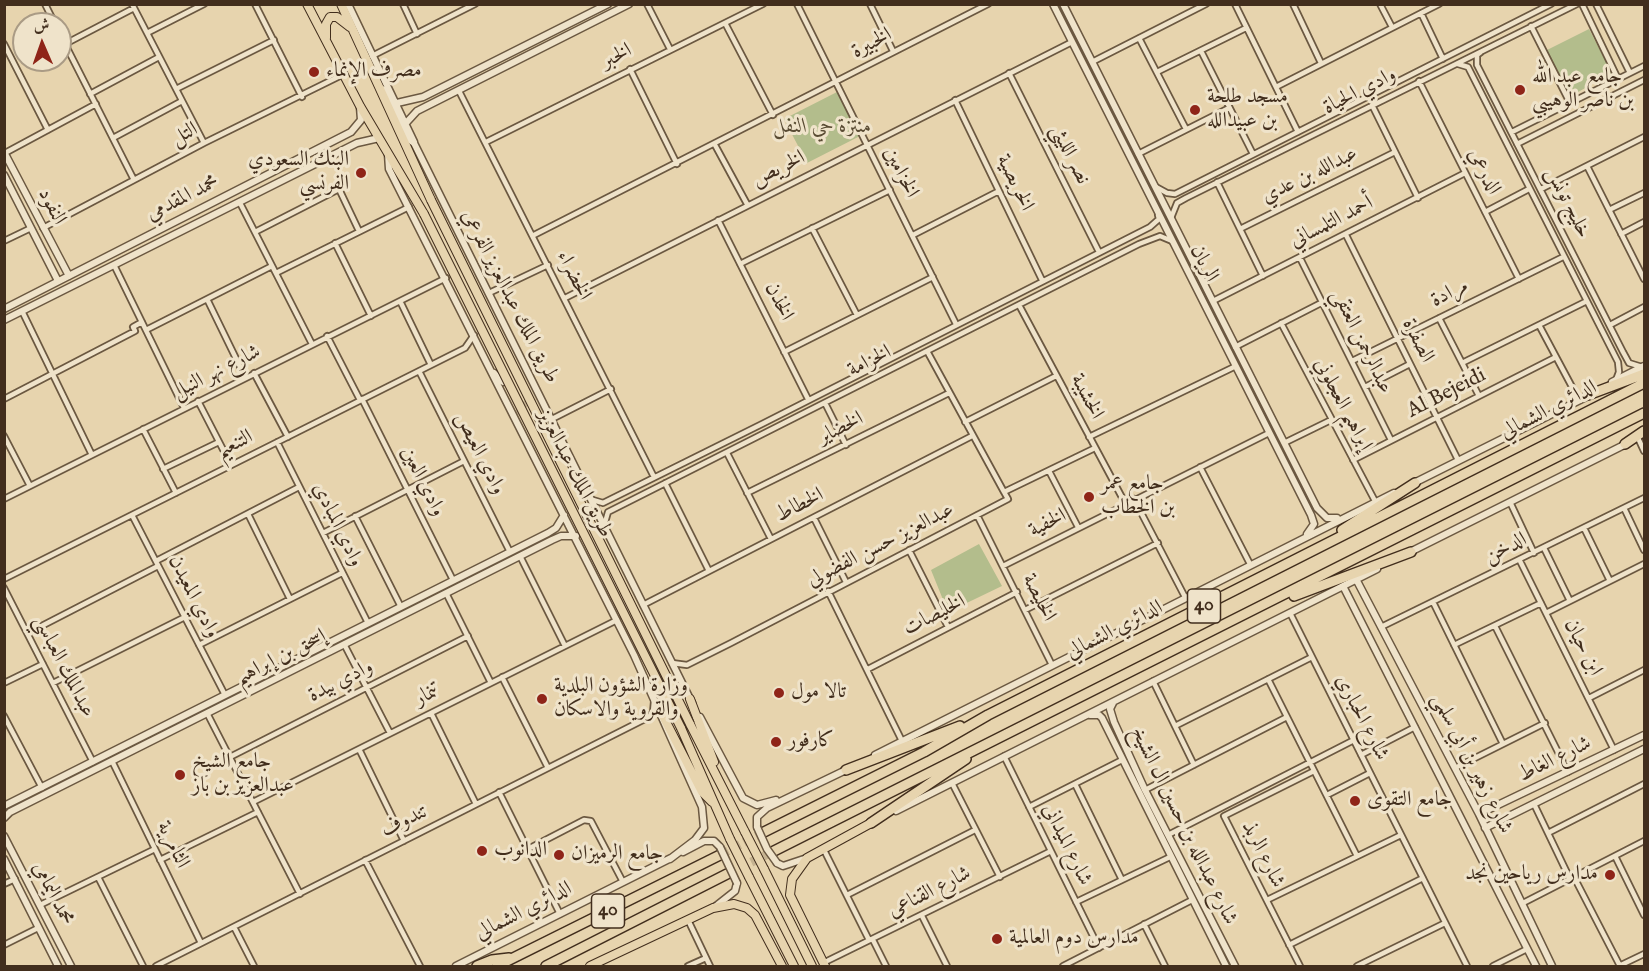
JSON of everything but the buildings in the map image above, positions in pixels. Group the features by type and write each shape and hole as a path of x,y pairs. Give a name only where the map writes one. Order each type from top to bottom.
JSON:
{"highway":[{"path":"1584,397 1644,369"},
{"name":"الدائري الشمالي","path":"761,830 903,763 988,715 1644,383"},
{"name":"الدائري الشمالي","path":"774,851 1644,413"},
{"path":"1624,444 1642,434"},
{"path":"1298,558 1415,483"},
{"path":"1249,613 1411,552"},
{"path":"846,770 988,715"},
{"path":"871,823 1000,737"},
{"name":"الدائري الشمالي","path":"497,966 720,851"},
{"name":"40","path":"546,966 727,874"},
{"path":"477,966 492,960 514,958"}],"main road":[{"name":"طريق الملك عبدالعزيز","path":"308,4 360,106 424,214 681,728 709,787 712,802 793,966"},
{"name":"طريق الملك عبدالعزيز","path":"341,4 431,200 690,724 813,966"},
{"path":"326,38 326,24 330,17 337,17 351,28"},
{"path":"690,699 728,797"},
{"path":"664,718 702,792 712,802"},
{"path":"824,965 790,895 792,879 807,858 871,823"},
{"path":"590,966 713,908 734,903 747,908 755,915 782,966"}],"street":[{"path":"147,33 204,4"},
{"path":"255,4 302,97"},
{"path":"348,4 397,103 414,143"},
{"path":"403,4 417,34"},
{"path":"372,56 475,4"},
{"path":"397,103 423,97 608,4"},
{"path":"406,123 426,107 629,4"},
{"path":"647,4 670,50"},
{"name":"الخبر","path":"486,142 763,4"},
{"name":"الخزامين","path":"797,4 956,324"},
{"path":"870,4 893,51"},
{"name":"الخبيرة","path":"677,164 988,4"},
{"name":"الريان","path":"1053,4 1312,516"},
{"name":"الريان","path":"1063,4 1114,103 1153,186 1320,512"},
{"path":"1092,62 1206,4"},
{"path":"1235,4 1298,132"},
{"path":"1293,4 1322,63"},
{"path":"1380,4 1392,27"},
{"path":"1276,87 1439,4"},
{"name":"وادي الحياة","path":"1153,186 1175,194 1189,188 1551,4"},
{"path":"1557,4 1561,12"},
{"name":"وادي الحياة","path":"1171,220 1177,203 1192,194 1577,4"},
{"path":"1582,4 1618,79"},
{"path":"1596,4 1630,73"},
{"path":"72,40 133,6 204,143"},
{"path":"1421,13 1443,59"},
{"path":"724,23 773,115"},
{"path":"1531,26 1570,103"},
{"path":"1157,72 1246,28"},
{"path":"1139,38 1186,129"},
{"path":"176,89 274,40"},
{"name":"الخريص","path":"565,298 747,204 1072,42"},
{"path":"4,44 48,130"},
{"name":"خليج تونس","path":"1486,49 1477,54 1477,65 1629,363 1644,369"},
{"path":"1607,55 1618,49"},
{"path":"1201,51 1253,154"},
{"path":"90,94 159,57"},
{"path":"72,58 134,180"},
{"name":"خليج تونس","path":"1450,66 1462,63 1468,67 1618,362 1620,372 1616,380"},
{"path":"1512,132 1644,66"},
{"path":"534,235 677,164 630,69"},
{"name":"نصر الليثي","path":"1009,73 1099,252"},
{"name":"التل","path":"43,228 204,143 302,97 344,74"},
{"name":"طريق الملك عبدالعزيز الفرعي","path":"374,80 390,98 407,138 414,143 690,699 743,798 757,805 802,790"},
{"path":"1517,144 1644,80"},
{"name":"الدرعي","path":"1419,81 1519,279"},
{"name":"الخضراء","path":"459,92 534,235 654,477"},
{"path":"423,97 426,107"},
{"name":"الخريصية","path":"955,100 1042,280"},
{"path":"112,138 182,101"},
{"path":"1105,107 1114,103"},
{"path":"5,152 96,104"},
{"path":"1372,105 1418,198"},
{"name":"محمد المقدمي","path":"4,309 354,130 359,124 360,106"},
{"path":"1138,154 1229,108"},
{"path":"1537,120 1542,131"},
{"path":"342,136 348,148"},
{"path":"1541,189 1644,137"},
{"name":"محمد المقدمي","path":"4,320 348,148 379,138"},
{"path":"715,145 747,204"},
{"name":"النفود","path":"5,152 69,276"},
{"name":"عبدالله بن عدي","path":"1240,229 1395,152"},
{"path":"388,153 389,169 446,278 516,423 576,536 654,696 664,718 667,732 705,816 704,828 700,835 670,859"},
{"path":"1587,166 1644,279"},
{"path":"4,174 13,169"},
{"name":"أحمد التلمساني","path":"1213,301 1465,173"},
{"name":"النفود","path":"4,174 58,281"},
{"path":"1217,182 1263,276"},
{"path":"1189,188 1192,194"},
{"path":"255,232 339,189 359,231"},
{"path":"1485,212 1529,189"},
{"path":"740,264 890,190"},
{"path":"913,235 999,192"},
{"path":"1609,210 1644,193"},
{"path":"240,203 312,344"},
{"path":"276,273 409,207"},
{"name":"الخزامة","path":"592,500 603,503 1138,233 1159,219 1158,211"},
{"name":"الخذن","path":"718,220 808,399"},
{"path":"1621,234 1644,222"},
{"path":"4,241 31,228"},
{"path":"812,228 857,315"},
{"path":"1138,233 1143,242"},
{"name":"الصفرة","path":"1346,235 1458,460"},
{"name":"الخزامة","path":"614,508 1143,242 1160,236 1174,242"},
{"path":"335,243 371,315"},
{"path":"127,246 132,256"},
{"path":"45,255 55,250"},
{"name":"مرادة","path":"1352,361 1563,257"},
{"name":"عبدالرحمن العتقي","path":"1300,258 1391,441"},
{"path":"489,293 548,265"},
{"path":"114,266 184,408"},
{"path":"146,330 272,266"},
{"path":"784,352 933,277"},
{"name":"شارع نهر النيل","path":"4,499 446,278"},
{"path":"207,299 245,377"},
{"path":"400,301 431,365"},
{"path":"1462,363 1587,301"},
{"path":"1235,347 1323,302"},
{"name":"الخشيبة","path":"1019,305 1125,503"},
{"path":"1610,324 1644,307"},
{"path":"22,311 92,455"},
{"path":"1439,318 1479,396"},
{"path":"4,399 135,332 132,327 142,322"},
{"name":"إبراهيم العجلوني","path":"1281,323 1375,501"},
{"path":"1539,325 1556,357 1584,397"},
{"name":"التنعيم","path":"4,579 452,355 470,345 474,335"},
{"name":"وادي العين","path":"327,336 453,580"},
{"path":"1609,345 1618,342"},
{"path":"927,351 1004,492"},
{"name":"Al Bejeidi","path":"1353,460 1556,357"},
{"path":"524,362 524,375"},
{"path":"1365,387 1410,364"},
{"path":"873,366 878,376"},
{"path":"1089,437 1236,366"},
{"path":"490,368 503,382"},
{"name":"الدائري الشمالي","path":"761,830 757,817 767,808 1616,380 1644,369"},
{"name":"وادي العيص","path":"419,371 510,552"},
{"path":"255,373 288,437"},
{"path":"965,422 1056,376"},
{"path":"552,419 610,389"},
{"name":"الخضاير","path":"747,493 846,446 948,393"},
{"path":"198,401 231,465"},
{"path":"538,402 549,412"},
{"path":"825,403 846,446"},
{"path":"516,423 517,414"},
{"path":"1284,443 1331,420"},
{"path":"143,429 176,493"},
{"name":"الخفية","path":"1003,566 1269,433"},
{"path":"1642,434 1644,451"},
{"path":"4,436 30,486"},
{"name":"الخطاط","path":"643,605 972,436"},
{"path":"163,469 219,442"},
{"name":"وادي المبادي","path":"277,442 368,623"},
{"path":"871,823 1624,444"},
{"name":"عبدالعزيز حسن الفضولي","path":"672,663 687,664 1008,499 1004,492 1095,448"},
{"path":"727,453 771,539"},
{"path":"323,533 464,461"},
{"path":"1200,467 1250,564"},
{"path":"1049,471 1078,527"},
{"path":"665,483 710,571"},
{"path":"28,633 299,487"},
{"name":"الدخن","path":"1381,627 1520,561 1644,498"},
{"path":"1134,499 1185,597"},
{"path":"604,526 608,512 614,508 609,500"},
{"path":"1509,502 1534,553"},
{"path":"1624,508 1644,550"},
{"path":"1304,537 1312,529 1312,516 1320,512 1330,519 1344,517"},
{"path":"248,514 290,599"},
{"name":"وادي المعيدن","path":"132,515 225,695"},
{"name":"إسحق بن إبراهيم","path":"4,806 510,552 556,528 564,515"},
{"name":"الخليصة","path":"977,515 1052,665"},
{"path":"355,516 401,607"},
{"path":"814,518 846,582"},
{"path":"1584,528 1610,581"},
{"path":"548,532 556,532 552,540"},
{"name":"إسحق بن إبراهيم","path":"4,818 17,809 552,540 561,536 576,536"},
{"path":"1025,610 1158,543"},
{"path":"1544,548 1570,601"},
{"path":"909,550 948,627"},
{"path":"520,556 565,646"},
{"name":"ابن حيان","path":"1520,561 1614,750"},
{"path":"1546,613 1644,564"},
{"path":"199,645 342,573"},
{"name":"شارع زهير بن أبي سلمي","path":"1356,579 1479,814 1552,966"},
{"name":"شارع زهير بن أبي سلمي","path":"1343,586 1536,966"},
{"name":"عبدالملك العباسي","path":"4,588 93,762"},
{"path":"828,591 902,741"},
{"name":"الخليصات","path":"868,669 1017,592"},
{"path":"446,593 491,683"},
{"path":"1433,602 1503,744"},
{"path":"1454,645 1541,603"},
{"name":"شارع الحباري","path":"1290,613 1467,966"},
{"path":"53,683 185,617"},
{"name":"تنمار","path":"253,802 617,620"},
{"path":"1496,626 1568,772"},
{"name":"وادي بيدة","path":"230,757 468,636"},
{"path":"344,645 390,733"},
{"path":"1175,726 1312,657"},
{"path":"5,683 43,664"},
{"path":"1589,698 1644,670"},
{"path":"502,677 548,768"},
{"path":"257,679 261,686"},
{"path":"1268,679 1357,856"},
{"path":"1153,681 1194,765"},
{"name":"تندوف","path":"156,966 649,717 653,712 654,696"},
{"name":"شارع عبدالله بن حسين ال الشيخ","path":"1117,700 1110,709 1114,722 1145,790 1235,966"},
{"path":"207,713 300,894"},
{"path":"431,713 476,804"},
{"name":"شارع عبدالله بن حسين ال الشيخ","path":"1087,715 1099,715 1105,725 1226,966"},
{"path":"4,716 42,788"},
{"path":"1145,790 1287,717"},
{"path":"1105,725 1106,718 1111,718 1114,722"},
{"path":"1455,768 1545,723"},
{"path":"1361,755 1415,727"},
{"name":"شارع الغاط","path":"1479,814 1644,735"},
{"path":"1168,835 1354,741"},
{"path":"359,748 404,841"},
{"name":"شارع الغاط","path":"1485,828 1644,749"},
{"name":"شارع الميداني","path":"1004,756 1099,948"},
{"path":"1029,807 1122,760"},
{"name":"الثامرية","path":"112,761 201,943"},
{"name":"شارع الربذ","path":"1300,966 1224,816 1314,771"},
{"path":"1327,795 1370,774"},
{"path":"952,783 1000,877"},
{"path":"1075,784 1122,880"},
{"path":"1548,833 1644,784"},
{"path":"499,792 560,914"},
{"path":"12,802 9,808 17,809"},
{"path":"1534,804 1620,966 1644,954"},
{"path":"160,860 258,812"},
{"path":"528,849 585,820 591,821 623,882"},
{"path":"761,830 766,849 777,863 783,866 807,858"},
{"path":"848,895 975,830"},
{"path":"1267,900 1401,834"},
{"name":"محمد اليمامي","path":"4,836 71,966"},
{"name":"الدائري الشمالي","path":"456,966 704,841 714,841 720,851"},
{"path":"1523,903 1644,841"},
{"path":"40,905 155,849"},
{"path":"824,850 886,966"},
{"path":"713,908 728,899 735,891 737,883 720,851"},
{"name":"شارع القناعي","path":"824,965 1051,851"},
{"path":"1615,856 1644,915"},
{"path":"1076,902 1170,857"},
{"name":"محمد اليمامي","path":"4,859 58,966"},
{"path":"365,860 420,966"},
{"path":"98,877 143,966"},
{"path":"1289,945 1423,878"},
{"path":"4,884 15,879"},
{"path":"19,888 29,883"},
{"path":"1063,966 1192,900"},
{"path":"922,916 947,966"},
{"path":"688,920 710,966"},
{"path":"1357,966 1445,922"},
{"path":"1144,924 1166,966"},
{"path":"234,927 254,966"},
{"path":"4,945 38,928"},
{"path":"1493,966 1527,949"},
{"path":"688,966 706,958"}],"green space":[{"path":"1589,29 1612,73 1571,96 1567,95 1545,51"},
{"name":"منتزة حي النفل","path":"837,92 860,136 807,163 784,119"},
{"path":"979,544 1002,586 948,612 931,570"}],"tunnel":[{"path":"517,414 526,403 538,402"},
{"path":"720,855 764,832"},
{"path":"727,874 774,851"}],"place":[{"name":"مصرف الإنماء","path":"314,72"},
{"name":"جامع عبد الله بن ناصر الوهيبي","path":"1520,90"},
{"name":"مسجد طلحة بن عبيدالله","path":"1195,110"},
{"name":"البنك السعودي الفرنسي","path":"361,173"},
{"name":"جامع عمر بن الخطاب","path":"1089,497"},
{"name":"تالا مول","path":"779,693"},
{"name":"وزارة الشؤون البلدية والقروية والاسكان","path":"542,699"},
{"name":"كارفور","path":"776,742"},
{"name":"جامع الشيخ عبدالعزيز بن باز","path":"180,775"},
{"name":"جامع التقوى","path":"1355,801"},
{"name":"الدانوب","path":"482,851"},
{"name":"جامع الرميزان","path":"559,855"},
{"name":"مدارس رياحين نجد","path":"1610,875"},
{"name":"مدارس دوم العالمية","path":"997,939"}]}
